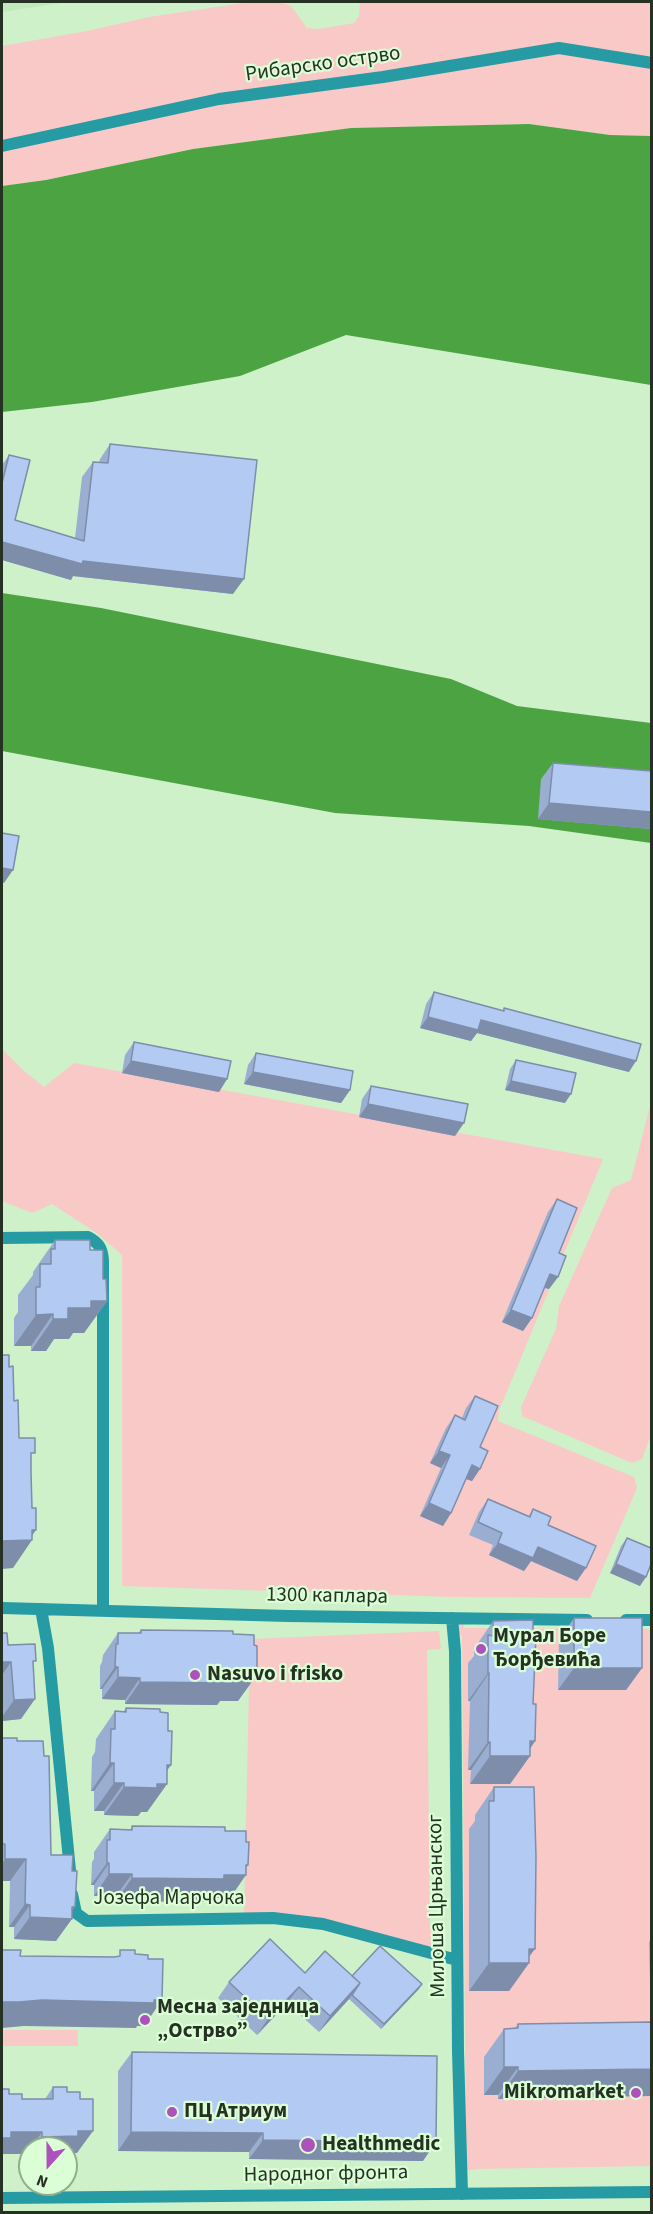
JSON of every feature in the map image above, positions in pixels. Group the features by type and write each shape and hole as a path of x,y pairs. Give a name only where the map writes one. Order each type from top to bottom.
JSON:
{"street":[{"name":"Рибарско острво","path":"2,146 219,99 382,77 559,48 651,63"},
{"path":"2,1238 88,1237 101,1247 103,1260 103,1611"},
{"name":"1300 каплара","path":"2,1608 651,1620"},
{"name":"Јозефа Марчока","path":"41,1609 48,1648 73,1905 80,1918 87,1921 273,1918 303,1920 458,1960"},
{"name":"Милоша Црњанског","path":"452,1618 455,1651 462,2194"},
{"name":"Народног фронта","path":"2,2198 651,2192"}],"shaded area":[{"path":"2,2 68,2 2,12"},
{"path":"250,2 279,2 291,6 307,28 319,29 354,23 359,16 360,2 651,2 651,136 610,135 529,124 351,128 193,149 46,180 2,186 2,46 149,17"},
{"path":"529,124 610,135 651,136 651,385 346,335 240,376 92,402 2,412 2,186 46,180 193,149 351,128"},
{"path":"2,593 101,608 451,679 517,706 651,723 651,843 529,826 335,813 2,751"},
{"path":"2,1049 44,1087 74,1063 603,1159 499,1411 498,1421 634,1477 637,1488 590,1598 452,1597 122,1586 122,1255 98,1234 52,1204 32,1213 2,1201"},
{"path":"650,1106 652,1106 651,1435 642,1459 632,1463 522,1416 521,1407 556,1329 559,1306 612,1188 631,1180"},
{"path":"452,1618 464,1618 464,1628 651,1629 651,2166 466,2171 462,1635 453,1635"},
{"path":"439,1631 441,1649 427,1650 430,1928 440,1931 440,1955 321,1921 244,1915 250,1639"},
{"path":"2,2030 78,2030 78,2046 2,2046"}],"building":[{"path":"110,444 257,460 244,579 83,561 82,564 2,542 2,483 9,455 30,460 15,520 84,541 93,462 108,463"},
{"path":"553,763 651,771 651,812 549,803"},
{"path":"2,833 19,836 13,870 2,868"},
{"path":"434,992 641,1044 636,1061 481,1020 478,1030 428,1017"},
{"path":"134,1042 231,1061 227,1079 131,1061"},
{"path":"256,1053 353,1071 350,1090 253,1072"},
{"path":"516,1060 576,1073 571,1094 511,1081"},
{"path":"371,1086 468,1104 464,1123 368,1104"},
{"path":"557,1199 577,1208 559,1253 566,1256 558,1277 550,1274 532,1318 511,1310"},
{"path":"55,1240 90,1240 90,1250 103,1250 103,1279 106,1279 107,1301 91,1301 91,1308 68,1308 68,1319 53,1319 53,1314 36,1315 36,1287 40,1287 40,1264 51,1264 51,1249 55,1249"},
{"path":"2,1355 9,1355 9,1367 13,1366 14,1401 18,1400 19,1438 35,1438 35,1453 31,1453 31,1472 32,1508 36,1508 36,1530 32,1530 32,1540 2,1541"},
{"path":"475,1396 498,1406 480,1447 488,1451 480,1469 472,1465 451,1513 429,1503 450,1455 439,1451 455,1415 465,1420"},
{"path":"488,1499 530,1517 533,1509 551,1517 548,1525 596,1546 586,1568 538,1547 533,1558 498,1543 502,1533 478,1522"},
{"path":"627,1538 651,1548 651,1564 646,1577 616,1564"},
{"path":"574,1618 642,1618 642,1668 574,1668"},
{"path":"533,1620 533,1635 536,1635 533,1704 536,1704 535,1741 530,1741 530,1756 490,1756 488,1635 493,1636 493,1621"},
{"path":"141,1630 233,1631 233,1634 254,1635 254,1645 257,1646 257,1668 254,1668 254,1679 233,1679 233,1683 140,1682 140,1678 118,1677 118,1667 115,1667 118,1633 141,1633"},
{"path":"2,1633 7,1633 8,1645 35,1644 36,1661 33,1661 35,1699 14,1700 11,1662 2,1662"},
{"path":"126,1708 160,1709 160,1712 168,1713 168,1731 172,1731 171,1765 167,1765 167,1784 157,1784 157,1788 124,1787 124,1783 114,1783 114,1763 110,1763 111,1729 115,1729 115,1711 126,1712"},
{"path":"2,1738 17,1738 17,1741 43,1741 44,1756 49,1756 51,1855 73,1855 72,1871 77,1871 72,1919 30,1917 30,1905 25,1904 26,1859 5,1859 5,1844 2,1844"},
{"path":"494,1787 534,1787 535,1949 529,1949 529,1963 489,1963 489,1801 494,1801"},
{"path":"132,1826 225,1827 225,1831 246,1831 246,1842 249,1842 246,1875 224,1875 224,1879 132,1878 132,1874 109,1874 107,1840 110,1840 110,1829 132,1830"},
{"path":"270,1939 305,1973 325,1951 360,1983 330,2016 299,1987 268,2019 229,1982"},
{"path":"380,1946 422,1984 384,2024 352,1995 360,1983 352,1976"},
{"path":"2,1950 21,1950 20,1956 114,1957 120,1956 120,1950 135,1950 135,1954 148,1955 148,1959 163,1959 162,2000 154,2000 154,2003 42,2000 2,2002"},
{"path":"651,2022 651,2069 518,2071 518,2067 504,2067 504,2029 518,2028 518,2024"},
{"path":"132,2052 437,2056 436,2142 263,2140 263,2133 131,2132"},
{"path":"53,2087 67,2087 67,2092 80,2092 80,2099 93,2099 93,2131 78,2131 78,2136 42,2136 42,2132 11,2132 11,2138 2,2138 2,2089 9,2089 9,2094 22,2094 22,2099 53,2099"}],"place":[{"name":"Мурал Боре Ђорђевића","path":"481,1649"},
{"name":"Nasuvo i frisko","path":"195,1675"},
{"name":"Месна заједница „Острво”","path":"145,2020"},
{"name":"Mikromarket","path":"636,2093"},
{"name":"ПЦ Атриум","path":"172,2112"},
{"name":"Healthmedic","path":"308,2145"}]}
